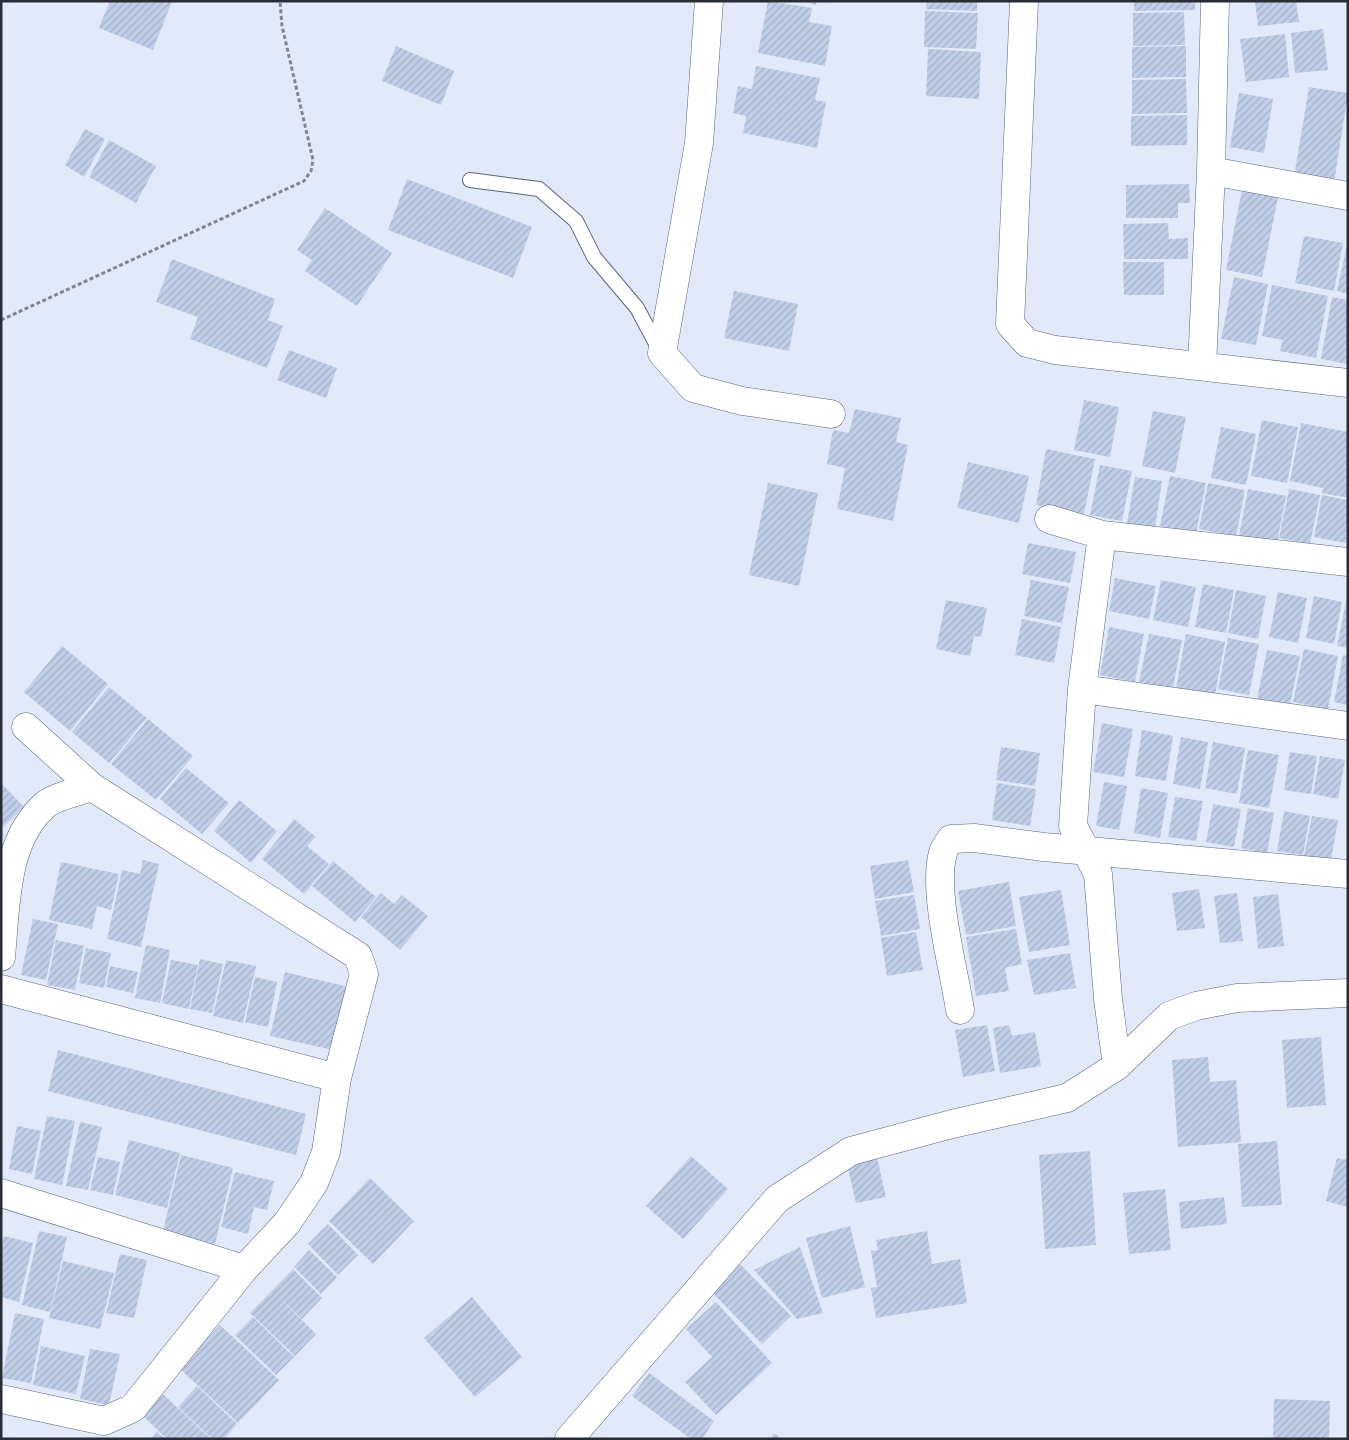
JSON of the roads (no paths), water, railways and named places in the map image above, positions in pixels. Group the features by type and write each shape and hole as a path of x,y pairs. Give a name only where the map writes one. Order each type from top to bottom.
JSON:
{"street":[{"path":"709,1 699,143 662,354 692,388 742,401 830,414"},
{"path":"1024,1 1010,324 1027,343 1055,350 1348,383"},
{"path":"1202,366 1211,171 1215,1"},
{"path":"1211,171 1348,196"},
{"path":"1049,519 1102,535 1348,562"},
{"path":"1102,535 1082,689 1073,826 1098,874 1108,999 1117,1066"},
{"path":"1082,689 1348,726"},
{"path":"1,1399 104,1421 133,1408 244,1270 287,1223 314,1183 326,1152 337,1078 364,974 358,956 92,787 26,727"},
{"path":"1,957 9,878 24,830 46,803 92,787"},
{"path":"960,1010 942,911 940,877 943,852 951,839 974,838 1348,874"},
{"path":"1,989 337,1078"},
{"path":"569,1439 778,1199 851,1151 952,1124 1067,1098 1117,1066 1169,1016 1196,1006 1237,998 1348,992"},
{"path":"1,1193 244,1270"}],"lane":[{"path":"470,180 539,189 576,221 594,257 638,308 662,354"}]}
